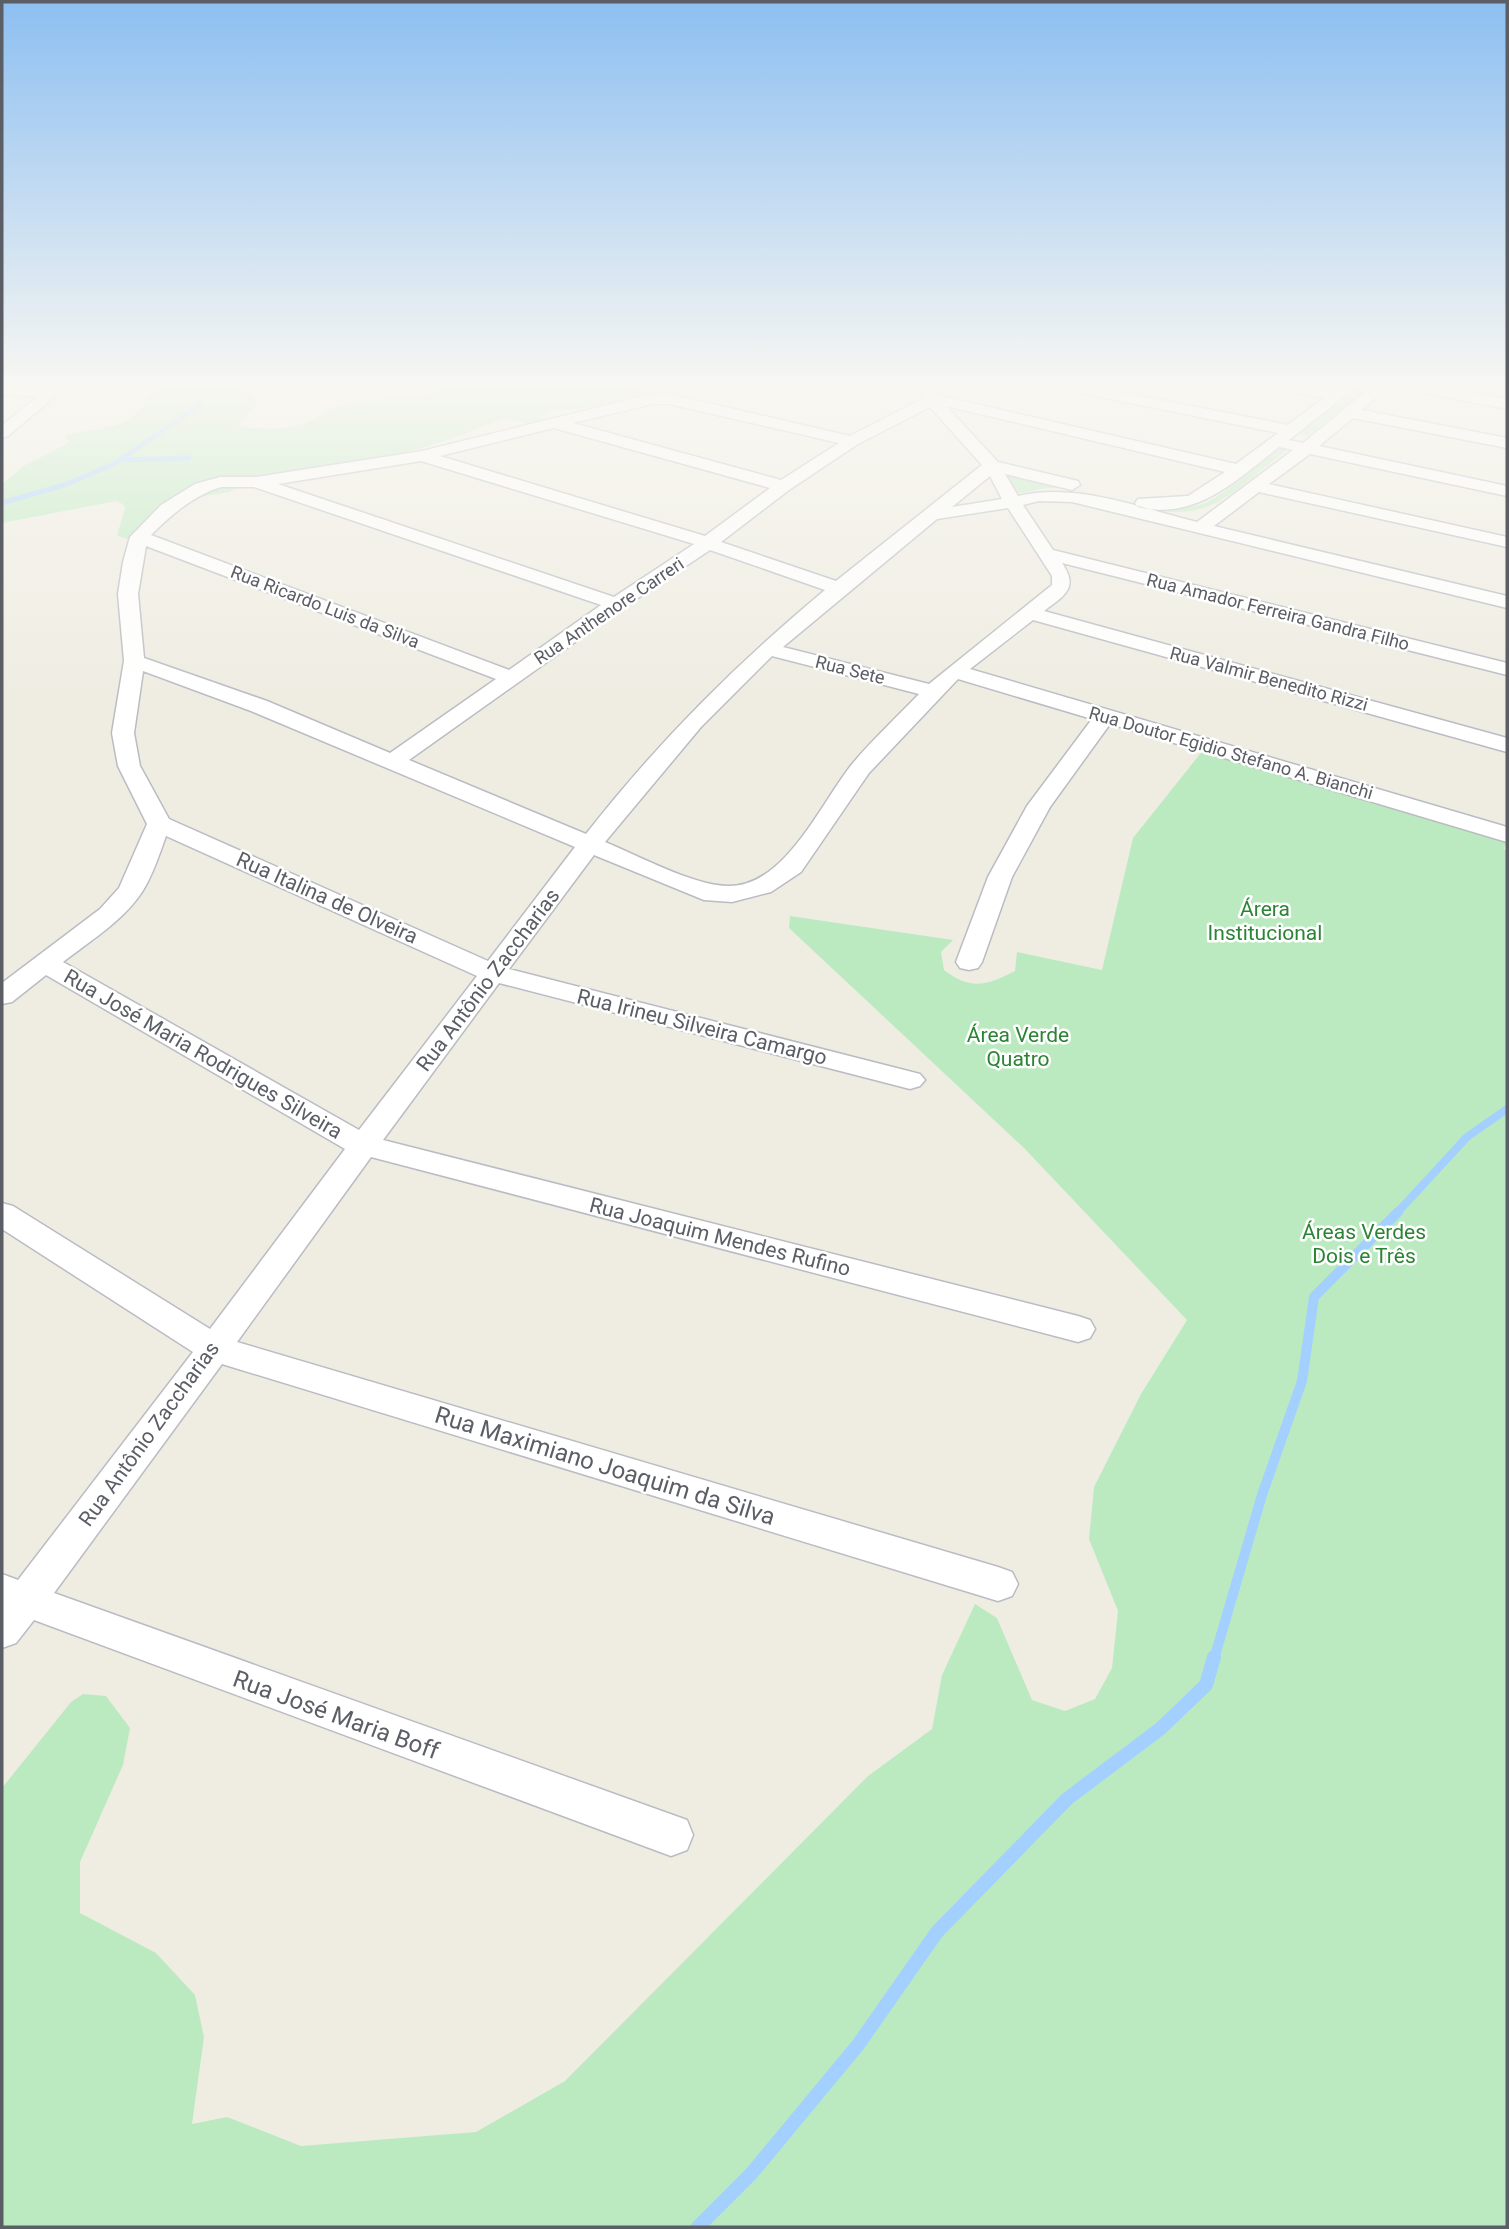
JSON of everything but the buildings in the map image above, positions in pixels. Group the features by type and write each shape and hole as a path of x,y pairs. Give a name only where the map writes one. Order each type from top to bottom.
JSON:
{"street":[{"path":"2,996 108,914 130,891 159,824 128,766 123,733 134,661 128,594 132,562 139,537 167,509 194,492"},
{"path":"286,492 616,604"},
{"path":"540,492 708,543 838,588"},
{"name":"Rua Anthenore Carreri","path":"393,761 616,604 708,543 775,492"},
{"name":"Rua Antônio Zaccharias","path":"2,1631 14,1595 213,1348 362,1145 642,777 697,718 768,649 838,588 960,492"},
{"path":"134,661 247,701 704,892 732,894 762,887 792,867 861,768 933,691 954,671 1055,593 1061,585 1061,576 1007,492"},
{"path":"1099,492 1144,503 1163,504 1194,500 1206,492"},
{"path":"1200,528 1246,492"},
{"path":"1281,492 1507,542"},
{"path":"933,514 1013,503 1039,496 1072,497 1507,601"},
{"name":"Rua Ricardo Luis da Silva","path":"139,537 512,678"},
{"name":"Rua Amador Ferreira Gandra Filho","path":"1048,554 1507,669"},
{"name":"Rua Valmir Benedito Rizzi","path":"1030,613 1507,745"},
{"name":"Rua Sete","path":"768,649 933,691"},
{"name":"Rua Doutor Egidio Stefano A. Bianchi","path":"954,671 1507,835"},
{"path":"969,962 1000,877 1039,806 1105,716"},
{"name":"Rua Italina de Olveira","path":"159,824 493,973"},
{"name":"Rua José Maria Rodrigues Silveira","path":"43,962 362,1145"},
{"name":"Rua Irineu Silveira Camargo","path":"493,973 910,1080"},
{"name":"Rua Joaquim Mendes Rufino","path":"362,1145 1078,1329"},
{"name":"Rua Maximiano Joaquim da Silva","path":"2,1214 213,1348 998,1584"},
{"name":"Rua José Maria Boff","path":"14,1595 236,1679 671,1835"}],"green space":[{"path":"2,492 229,492 184,499 166,523 139,539 117,535 125,509 123,504 116,501 2,523"},
{"path":"1083,492 1168,507 1190,507 1224,492 1233,492 1209,506 1172,512 1135,506"},
{"path":"1204,749 1507,839 1504,849 1507,851 1507,2227 2,2227 2,1788 71,1702 83,1694 106,1696 130,1728 123,1765 80,1862 80,1913 156,1953 195,1995 204,2037 192,2124 227,2117 301,2146 476,2132 565,2081 868,1776 932,1729 942,1675 975,1604 997,1618 1032,1700 1065,1711 1095,1699 1112,1668 1118,1611 1089,1539 1094,1487 1141,1394 1187,1320 1024,1148 789,928 790,916 953,940 941,952 944,970 970,983 987,983 1015,971 1017,952 1102,970 1133,838"}],"waterway":[{"path":"2,503 40,492"},
{"path":"1396,1214 1467,1137 1507,1109"},
{"path":"1214,1659 1262,1495 1302,1381 1314,1297 1398,1212"},
{"path":"698,2227 751,2174 858,2045 937,1932 1067,1799 1160,1729 1206,1685 1214,1657"}],"park label":[{"name":"Árera Institucional","path":"1265,921"},
{"name":"Área Verde Quatro","path":"1018,1047"},
{"name":"Áreas Verdes Dois e Três","path":"1364,1244"}]}
